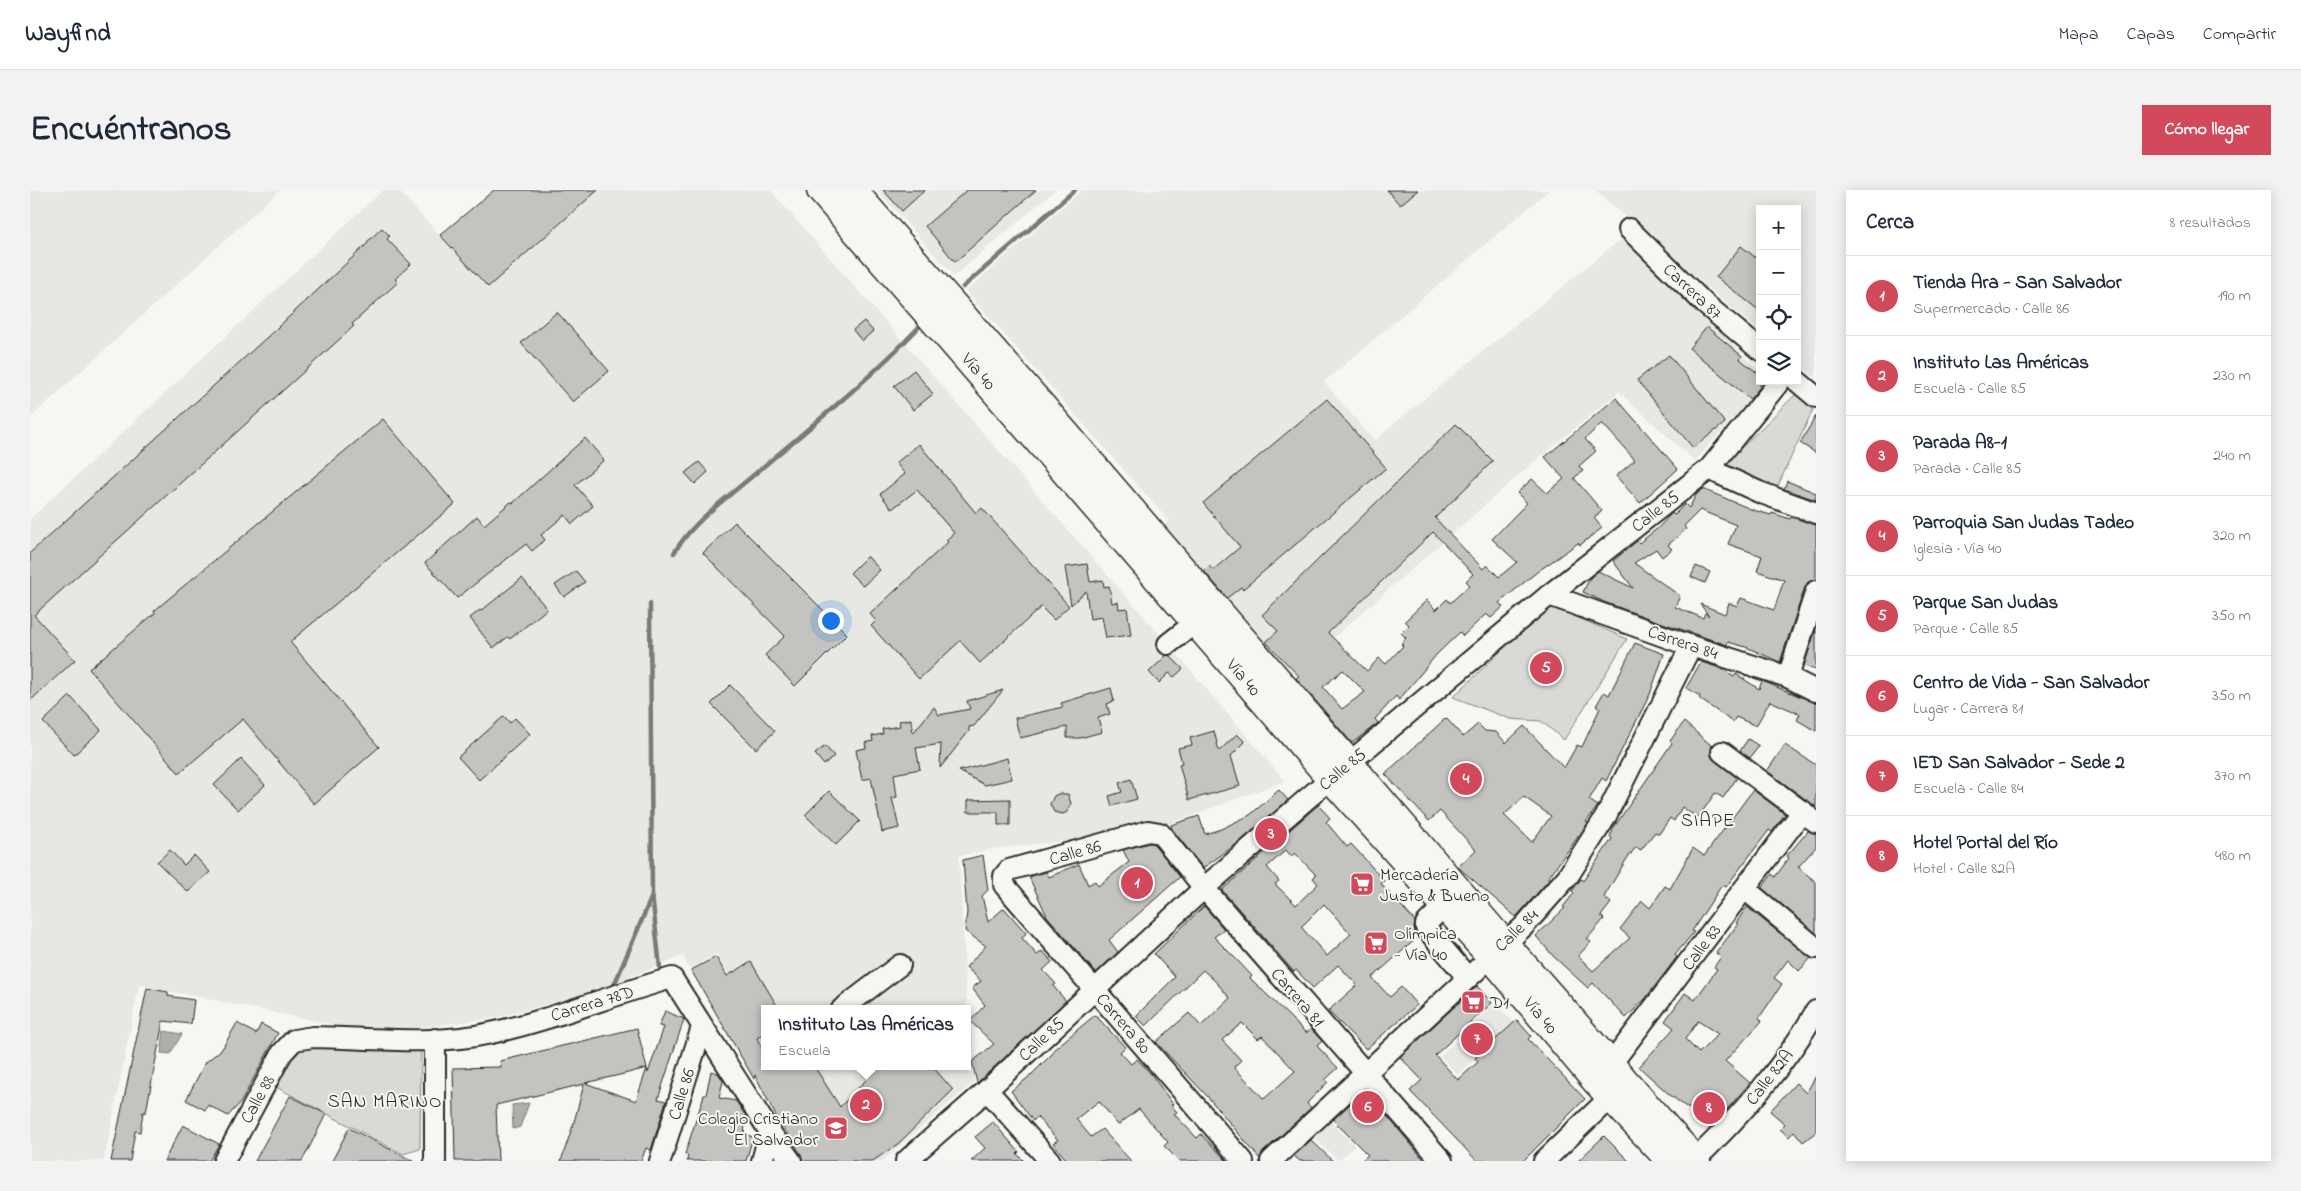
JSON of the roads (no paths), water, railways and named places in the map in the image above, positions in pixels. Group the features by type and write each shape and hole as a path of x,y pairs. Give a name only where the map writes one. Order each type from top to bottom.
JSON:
{"highway":[{"name":"Vía 40","path":"821,190 1196,622 1340,770 1444,906 1497,950"},
{"name":"Vía 40","path":"852,190 1045,410 1340,770 1612,1082 1687,1161"}],"street":[{"name":"Carrera 87","path":"1629,229 1705,304 1756,347"},
{"path":"1801,384 1816,397"},
{"name":"Calle 85","path":"906,1161 966,1099 987,1090 1204,888 1340,770 1549,595 1708,469 1777,385"},
{"path":"1708,469 1759,492 1816,513"},
{"path":"1788,677 1816,591"},
{"name":"Carrera 84","path":"1549,595 1691,646 1788,677 1816,691"},
{"path":"1168,644 1196,622"},
{"name":"Calle 84","path":"1271,1161 1524,926 1568,876 1605,818 1691,646"},
{"path":"1722,752 1810,817"},
{"name":"Calle 83","path":"1544,1161 1612,1082 1745,889 1810,817"},
{"name":"Calle 86","path":"1004,885 1004,876 1008,870 1148,831 1157,831"},
{"name":"Carrera 81","path":"1157,831 1204,888 1442,1161"},
{"name":"Carrera 80","path":"1004,885 1243,1161"},
{"path":"1745,889 1816,948"},
{"path":"1444,906 1426,924 1426,928 1467,977"},
{"path":"847,1005 900,965"},
{"name":"Carrera 78D","path":"294,1040 313,1037 435,1039 489,1034 607,1000 672,978 770,1132 791,1161"},
{"name":"Calle 82A","path":"1687,1161 1724,1133 1768,1082 1816,1010"},
{"name":"Calle 86","path":"660,1161 702,1027"},
{"path":"435,1039 435,1161"},
{"name":"Calle 88","path":"224,1161 282,1053 294,1040"},
{"path":"987,1090 1050,1161"},
{"path":"762,1161 770,1132"}],"waterway":[{"path":"963,287 1075,190"},
{"path":"674,553 701,520 859,385 918,328"},
{"path":"650,604 652,895 661,977"},
{"path":"612,990 652,896"}],"place":[{"name":"Parque San Judas","path":"1546,668"},
{"name":"Parroquia San Judas Tadeo","path":"1466,779"},
{"name":"Parada A8-1","path":"1271,834"},
{"name":"Tienda Ara - San Salvador","path":"1137,883"},
{"name":"Mercadería Justo & Bueno","path":"1362,884"},
{"name":"Olímpica - Vía 40","path":"1376,943"},
{"name":"D1","path":"1473,1002"},
{"name":"IED San Salvador - Sede 2","path":"1477,1039"},
{"name":"Instituto Las Américas","path":"866,1105"},
{"name":"Centro de Vida - San Salvador","path":"1368,1107"},
{"name":"Hotel Portal del Río","path":"1709,1108"},
{"name":"Colegio Cristiano El Salvador","path":"836,1128"}],"district":[{"name":"SIAPE","path":"1708,819"},
{"name":"SAN MARINO","path":"385,1100"}]}
